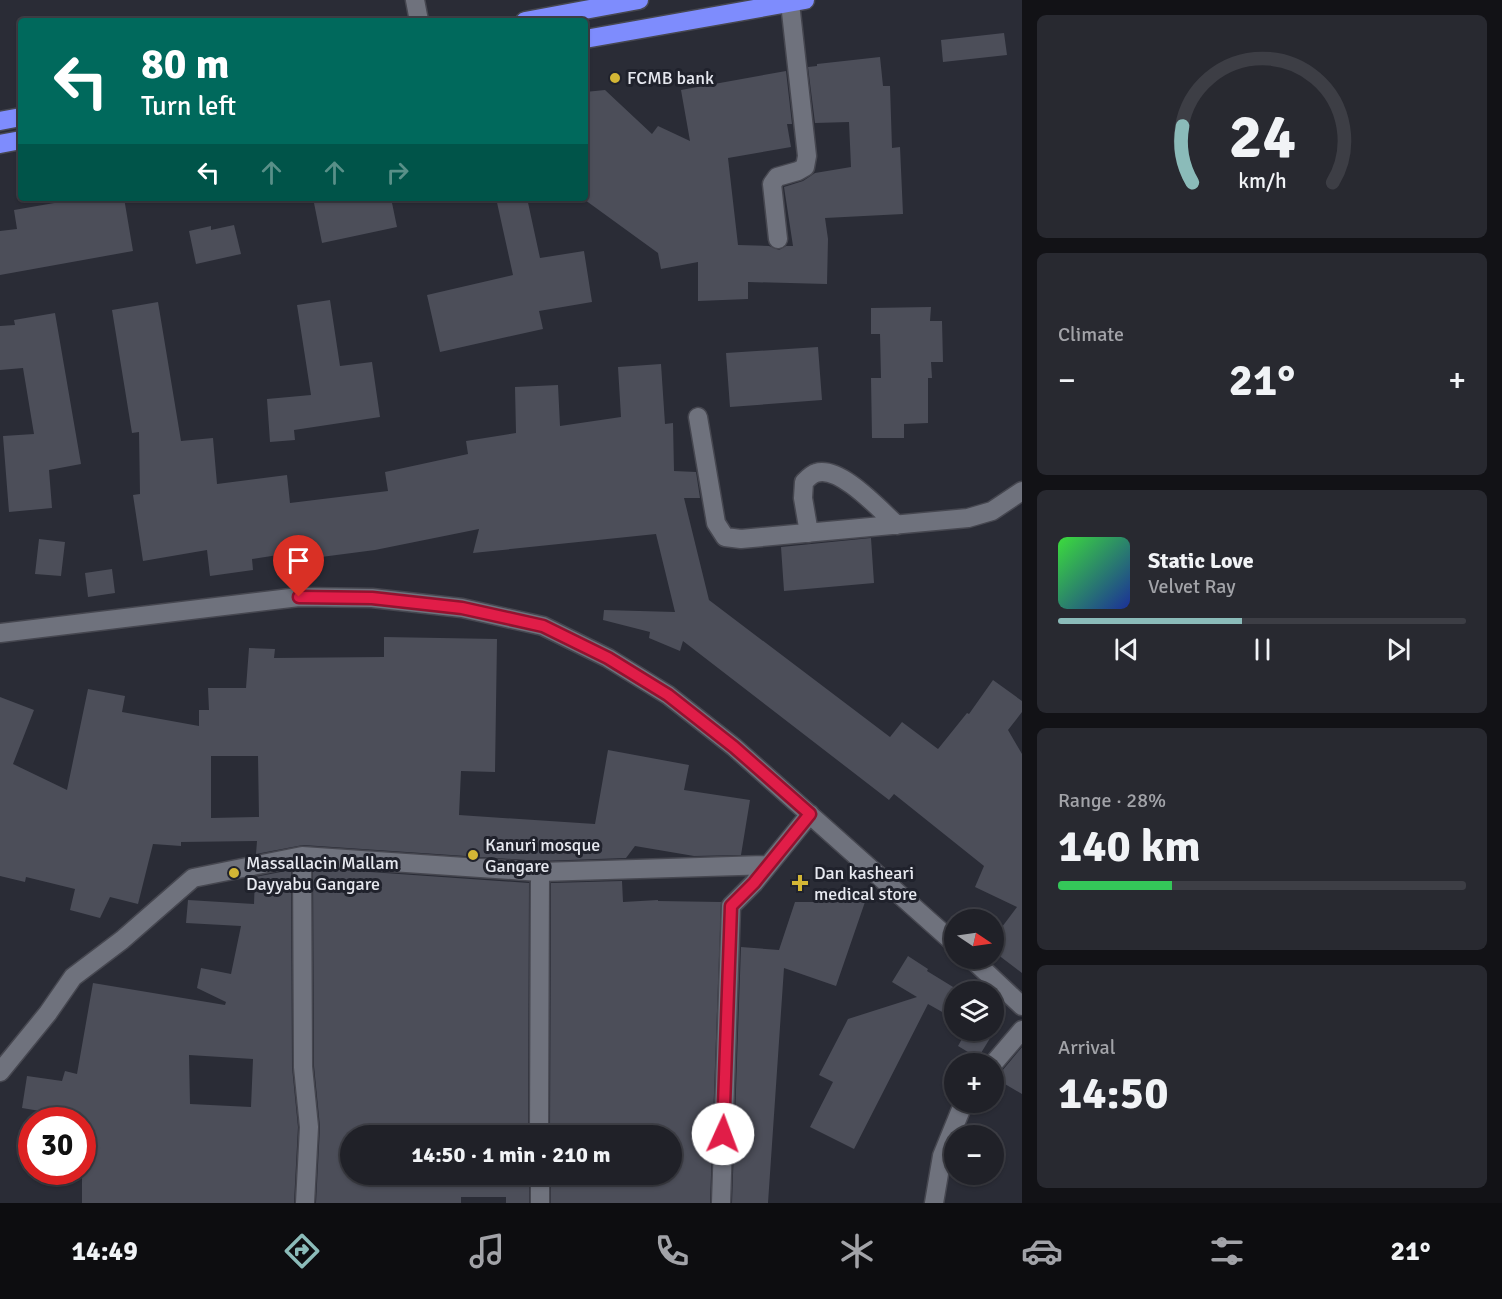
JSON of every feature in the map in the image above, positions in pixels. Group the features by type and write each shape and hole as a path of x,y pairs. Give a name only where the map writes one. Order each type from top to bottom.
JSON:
{"highway":[{"path":"541,18 639,0"},
{"path":"588,38 797,1"},
{"path":"0,121 18,118"},
{"path":"0,144 18,141"}],"street":[{"path":"415,0 418,18"},
{"path":"778,238 772,184 777,177 805,167 807,156 797,1"},
{"path":"698,417 716,523 725,537 741,539 968,518 992,511 1022,491"},
{"path":"809,533 803,498 804,482 815,473 830,473 843,478 897,525"},
{"path":"0,633 299,597 372,598 462,608 543,626 608,658 668,695 734,747 944,934"},
{"path":"721,1203 731,906 754,883 810,814"},
{"path":"0,1072 48,1013 73,977 122,940 193,878 302,856 540,872 768,865"},
{"path":"302,856 303,1067 309,1126 305,1203"},
{"path":"539,1125 540,872"},
{"path":"983,969 1022,1006"},
{"path":"1002,1053 1022,1030"},
{"path":"934,1203 942,1156 960,1113"},
{"path":"540,1185 540,1203"}],"building":[{"path":"1004,33 1007,55 943,62 941,40"},
{"path":"880,57 883,86 890,86 892,148 900,147 903,214 825,218 828,239 827,284 748,282 748,299 698,301 698,262 661,269 658,253 586,201 588,92 605,90 652,134 658,126 690,141 681,90 786,71 792,124 787,124 791,147 728,158 738,245 769,246 779,250 786,246 793,246 784,187 803,181 815,173 851,167 849,122 815,123 808,67 817,66 817,64"},
{"path":"66,201 125,201 133,251 0,275 0,231 17,229 14,210"},
{"path":"314,201 392,201 397,227 322,243"},
{"path":"497,201 528,201 540,258 584,251 592,302 539,311 543,329 440,352 427,295 513,275"},
{"path":"234,225 241,254 196,264 189,231 211,226 211,230"},
{"path":"330,300 340,366 372,362 380,417 294,430 295,440 270,442 267,399 311,395 297,305"},
{"path":"158,302 181,441 213,438 217,484 287,475 290,503 388,491 385,472 468,454 466,441 516,433 515,387 558,385 560,426 621,417 618,367 661,364 665,424 673,423 674,471 696,472 700,498 684,498 709,600 890,737 902,722 938,749 967,713 969,714 993,680 1022,701 1022,712 1008,730 1022,754 1022,973 1004,959 1004,924 1017,907 975,887 984,866 894,794 889,800 683,641 680,651 649,638 650,632 603,620 604,610 675,612 656,534 473,553 479,529 375,550 298,560 297,552 252,559 253,570 210,576 207,550 143,561 133,495 140,494 139,432 132,433 112,310"},
{"path":"931,307 930,321 942,321 943,362 931,362 932,378 928,378 928,423 904,424 904,438 872,438 871,378 881,378 880,334 871,334 871,308"},
{"path":"55,313 81,464 49,470 52,508 9,512 3,436 34,434 23,368 0,370 0,326 15,325 14,320"},
{"path":"818,347 822,400 730,407 726,353"},
{"path":"871,538 874,583 784,591 781,547"},
{"path":"39,539 65,542 61,576 35,574"},
{"path":"112,569 115,593 88,597 85,573"},
{"path":"384,637 497,639 495,772 461,771 459,815 595,824 608,750 689,765 684,790 750,800 741,855 694,856 635,846 626,858 540,861 303,845 256,854 257,841 181,842 181,846 153,844 138,904 110,897 100,918 70,910 75,889 26,877 25,882 0,876 0,697 34,710 13,764 67,790 88,689 125,696 122,712 199,726 199,710 209,710 208,688 246,688 249,648 275,649 274,658 384,657","holes":["211,756 258,756 259,817 211,818"]},
{"path":"313,868 529,883 528,1125 340,1125 340,1185 529,1185 529,1203 506,1203 506,1197 461,1197 461,1203 316,1203 320,1127 314,1066"},
{"path":"291,870 292,1067 298,1127 294,1203 82,1203 82,1185 96,1185 96,1107 22,1107 27,1076 62,1081 65,1071 77,1074 93,983 225,1005 226,1002 197,988 201,968 231,974 241,926 186,923 188,900 254,904 255,877","holes":["189,1055 253,1059 251,1107 190,1104"]},
{"path":"622,881 623,902 658,900 721,902 710,1203 551,1203 551,1185 682,1185 682,1125 550,1125 551,883"},
{"path":"795,902 865,902 836,986 784,968 768,1203 732,1203 741,947 779,950"},
{"path":"908,956 944,981 944,1013 928,1004 854,1149 810,1127 833,1082 819,1075 848,1019 917,997 892,982"},
{"path":"961,1041 988,1041 981,1053 970,1053 958,1046"},
{"path":"1022,1047 1022,1094 1004,1083 1004,1069"}],"place":[{"name":"FCMB bank","path":"615,78"},
{"name":"Kanuri mosque Gangare","path":"473,855"},
{"name":"Massallacin Mallam Dayyabu Gangare","path":"234,873"},
{"name":"Dan kasheari medical store","path":"800,883"}],"route":[{"path":"299,597 372,598 462,608 543,626 608,658 668,695 734,747 810,814 754,883 731,906 723,1134"}]}
